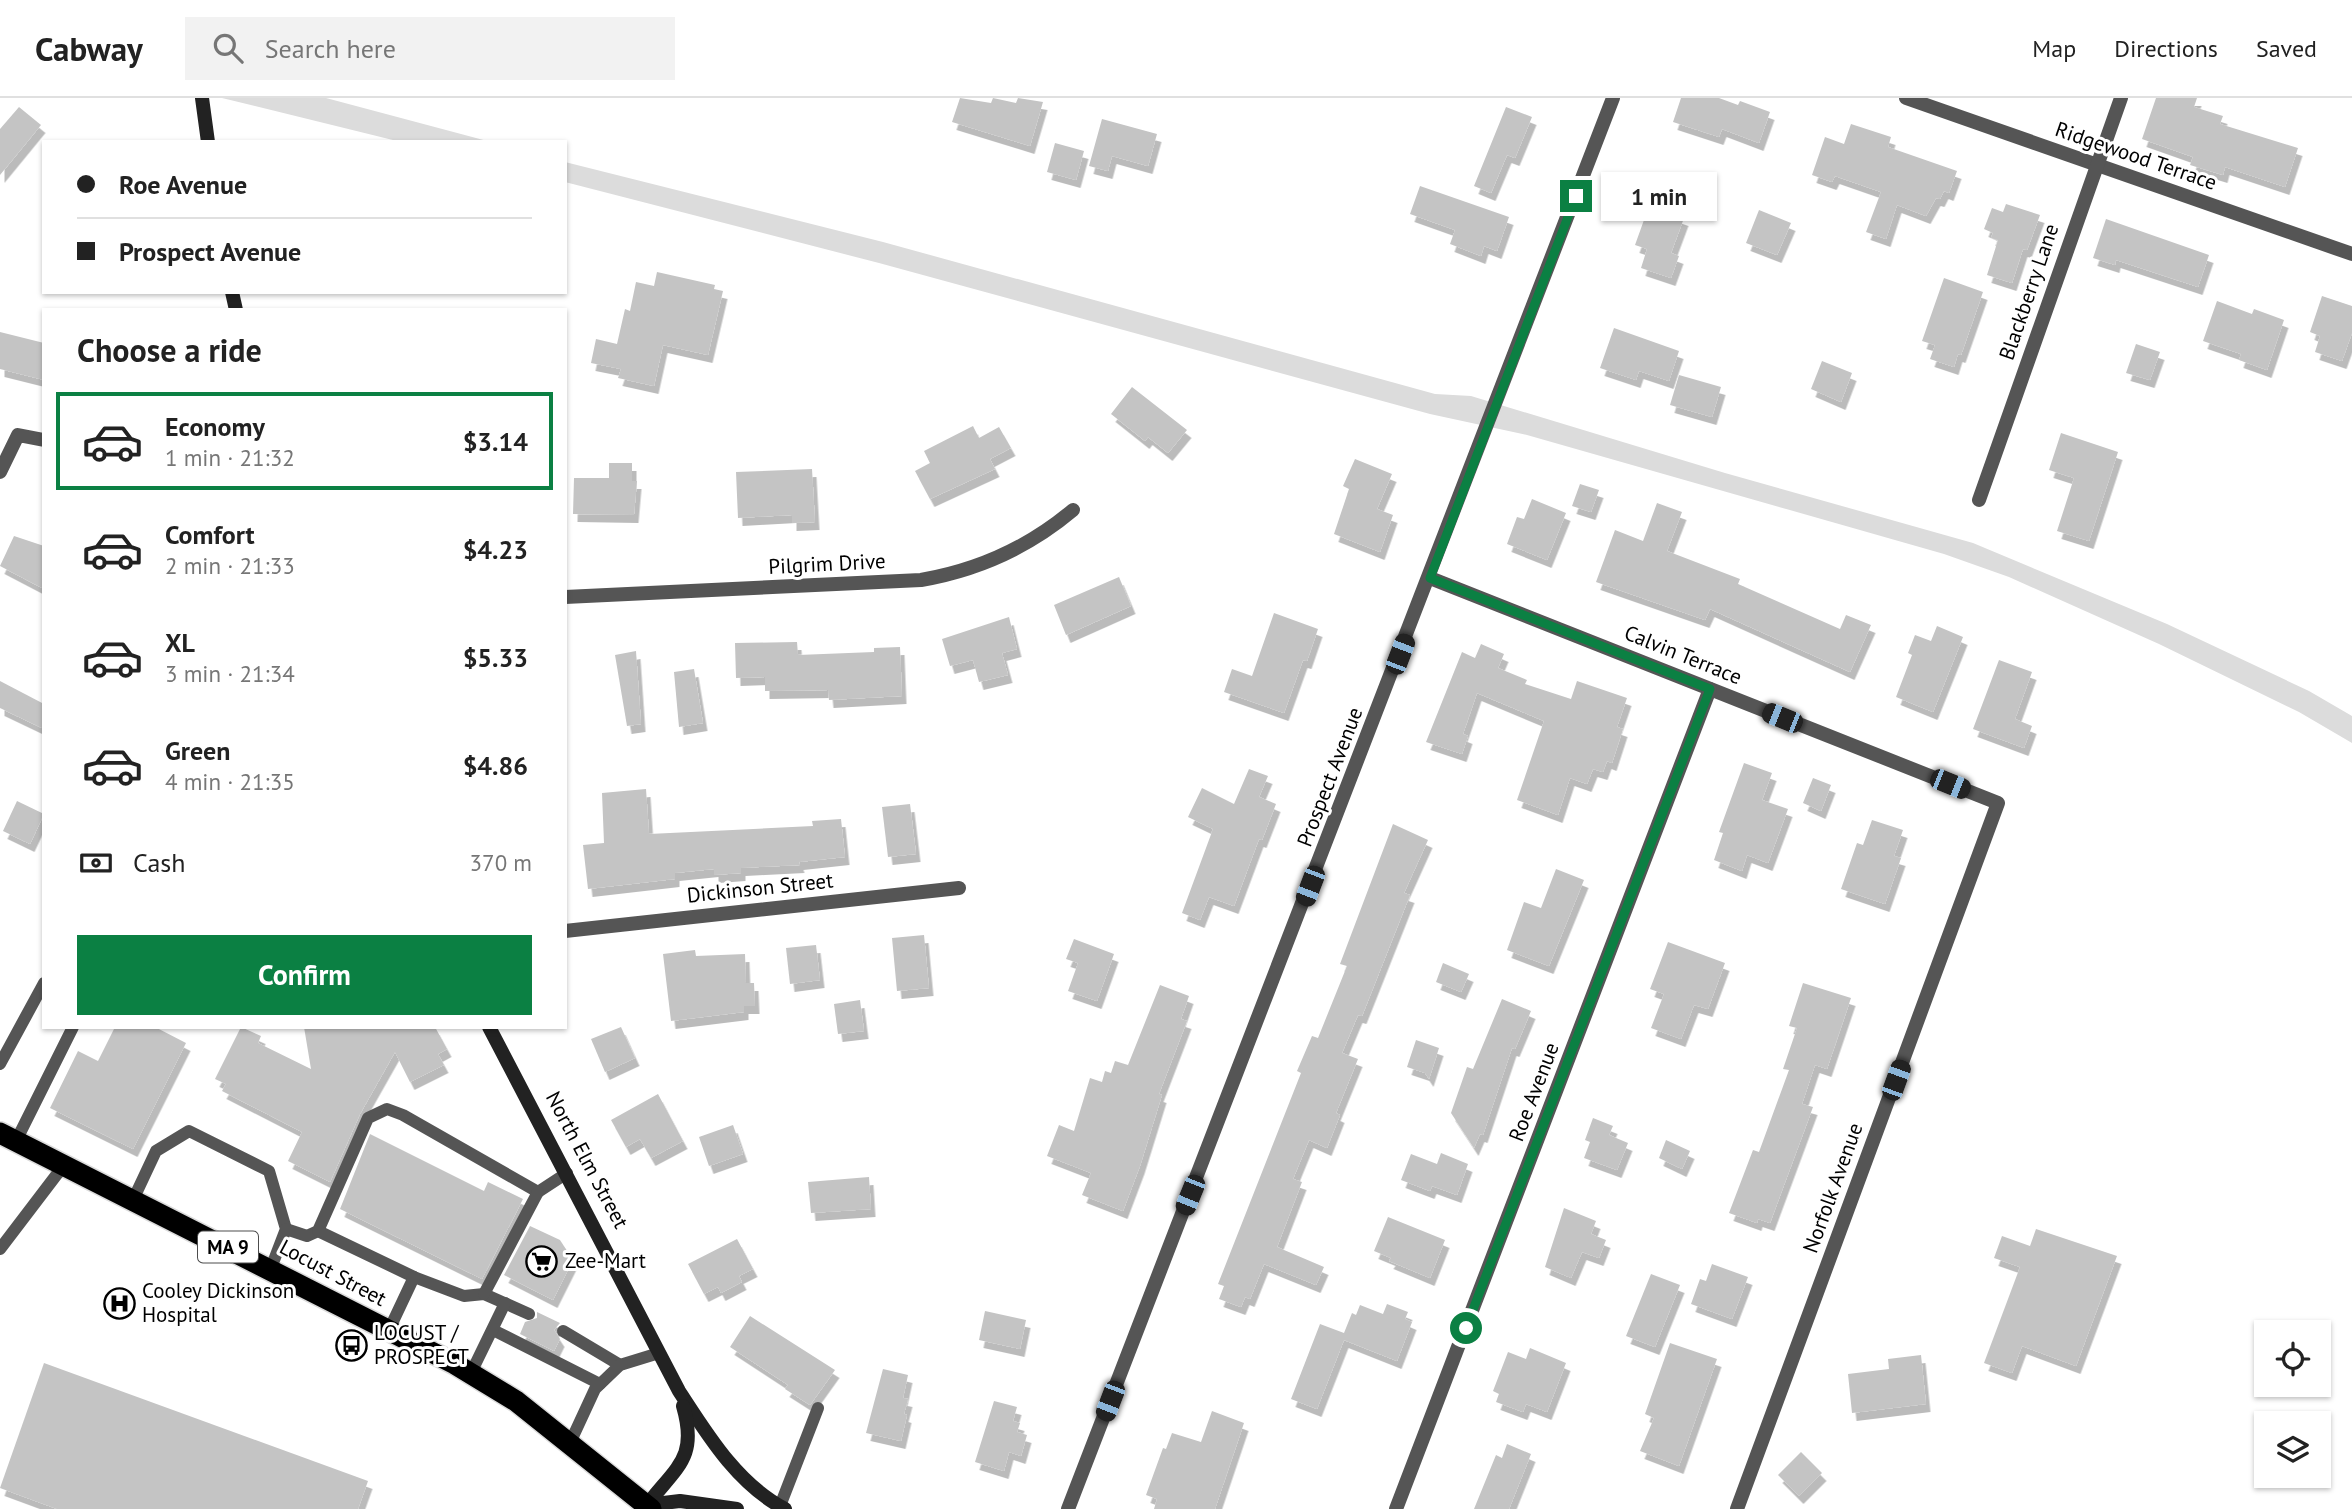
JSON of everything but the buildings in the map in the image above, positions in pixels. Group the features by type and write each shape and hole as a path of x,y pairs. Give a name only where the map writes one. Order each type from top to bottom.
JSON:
{"highway":[{"name":"Locust Street","path":"8,1137 271,1268 463,1369"},
{"name":"MA 9","path":"463,1369 516,1401 647,1508"}],"main road":[{"path":"202,98 208,140"},
{"name":"North Elm Street","path":"490,1029 568,1173 679,1391 728,1461 782,1508"},
{"name":"North Elm Street","path":"647,1508 688,1451 689,1426 679,1391"},
{"path":"647,1508 680,1501 737,1509"}],"street":[{"name":"Prospect Avenue","path":"1068,1509 1430,578 1613,98"},
{"name":"Ridgewood Terrace","path":"1906,98 2352,254"},
{"name":"Blackberry Lane","path":"1979,500 2121,98"},
{"path":"0,472 18,435 42,440"},
{"name":"Pilgrim Drive","path":"567,597 921,580 957,572 1009,553 1047,532 1073,510"},
{"name":"Calvin Terrace","path":"1430,578 1998,803"},
{"name":"Roe Avenue","path":"1396,1509 1710,689"},
{"name":"Norfolk Avenue","path":"1737,1509 1998,803"},
{"name":"Dickinson Street","path":"567,931 959,888"}],"lane":[{"path":"0,1064 42,987"},
{"path":"8,1137 72,1029"},
{"path":"286,1229 307,1236 318,1231 368,1118 387,1110 403,1115 538,1192"},
{"path":"133,1200 156,1151 189,1131 269,1171 286,1229 271,1268"},
{"path":"0,1249 64,1165"},
{"path":"484,1294 538,1192 568,1173"},
{"path":"318,1231 414,1277 464,1296 484,1294 529,1314"},
{"path":"389,1330 414,1277"},
{"path":"463,1369 493,1330 505,1303"},
{"path":"493,1330 600,1384"},
{"path":"563,1331 620,1365"},
{"path":"570,1443 594,1389 620,1365 659,1353"},
{"path":"782,1508 817,1408"}],"shaded area":[{"path":"222,98 326,98 484,140 393,140"},
{"path":"567,163 883,242 1435,394 1471,396 1725,473 1973,543 2167,624 2309,691 2352,716 2352,743 2299,712 2159,644 2009,577 1944,554 1527,435 1430,414 879,263 567,183"}],"place":[{"name":"Zee-Mart","path":"542,1261"},
{"name":"Cooley Dickinson Hospital","path":"119,1303"},
{"name":"LOCUST / PROSPECT","path":"351,1345"}],"route":[{"path":"1466,1328 1710,689 1430,578 1576,196"}]}
